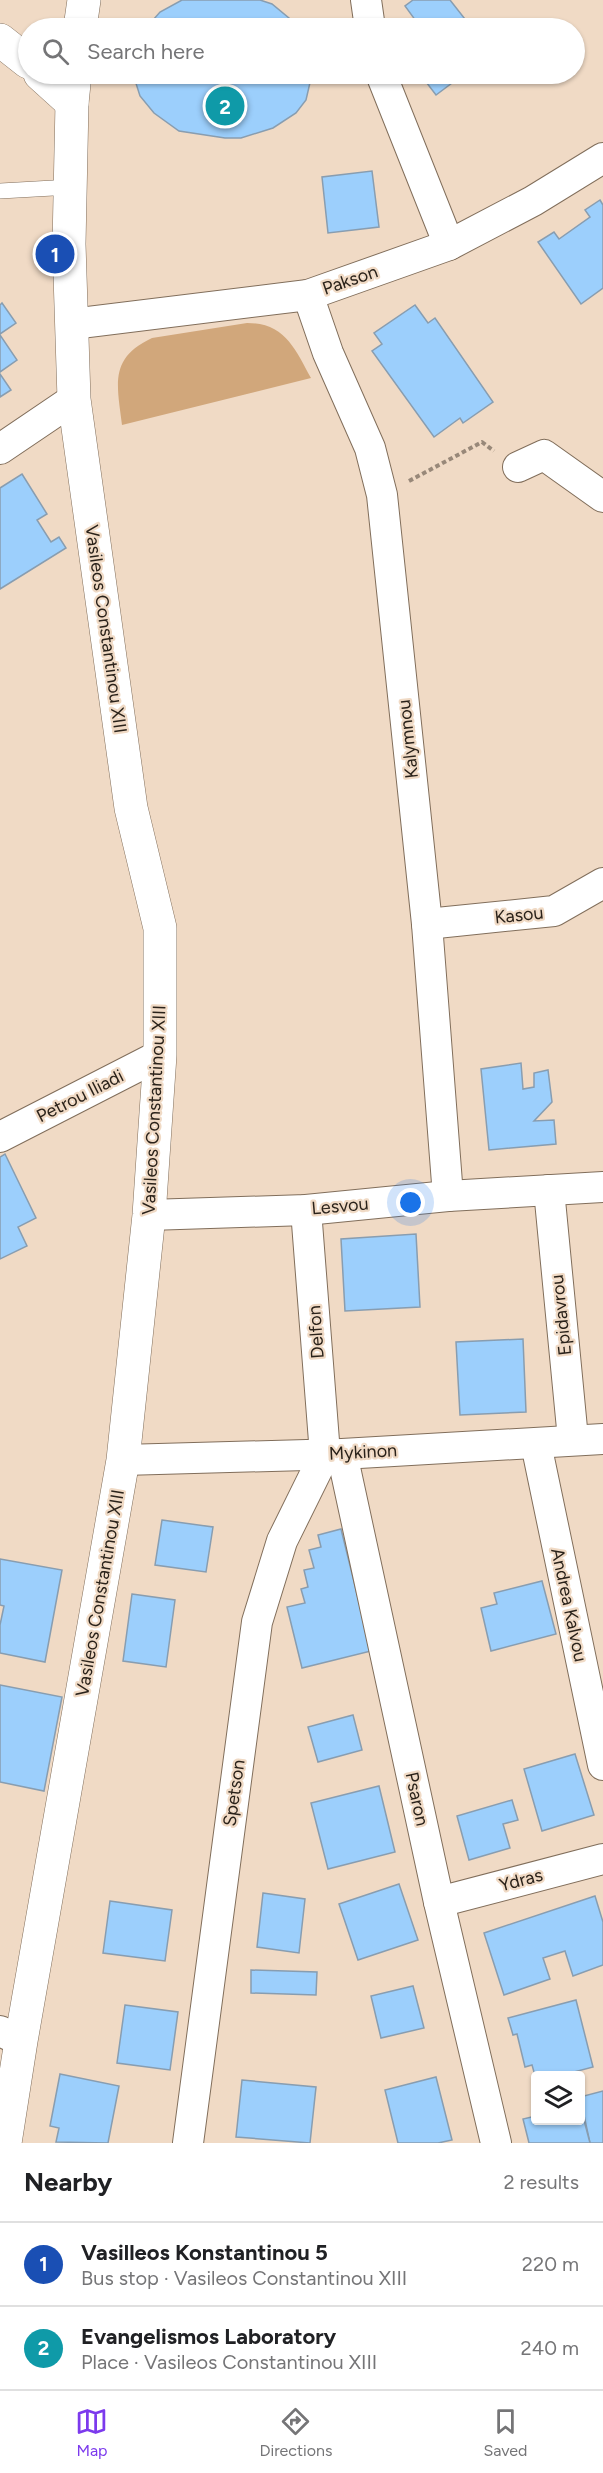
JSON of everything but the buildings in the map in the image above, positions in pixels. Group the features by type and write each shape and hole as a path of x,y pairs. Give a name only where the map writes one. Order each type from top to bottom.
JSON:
{"street":[{"path":"81,18 84,0"},
{"path":"366,0 369,18"},
{"path":"0,40 18,54"},
{"path":"385,84 449,245"},
{"name":"Vasileos Constantinou XIII","path":"5,2143 11,2036 123,1460 149,1215 160,1054 160,928 131,808 74,399 69,244 73,88"},
{"name":"Pakson","path":"72,324 308,295 449,245 533,201 603,158"},
{"name":"Kalymnou","path":"308,295 328,353 369,448 382,495 427,924 448,1196"},
{"path":"0,449 74,399"},
{"path":"518,467 544,455 603,497"},
{"name":"Kasou","path":"427,924 554,911 603,883"},
{"name":"Petrou Iliadi","path":"0,1137 160,1054"},
{"name":"Lesvou","path":"149,1215 306,1210 448,1196 603,1187"},
{"name":"Epidavrou","path":"549,1190 573,1440"},
{"name":"Delfon","path":"306,1210 333,1454"},
{"name":"Mykinon","path":"123,1460 333,1454 603,1439"},
{"name":"Andrea Kalvou","path":"536,1444 603,1766"},
{"name":"Psaron","path":"333,1454 496,2143"},
{"name":"Spetson","path":"188,2143 257,1622 282,1541 333,1454"},
{"name":"Ydras","path":"439,1902 603,1859"}],"lane":[{"path":"0,191 71,187"}],"path":[{"path":"382,495 482,442 518,467"}],"shaded area":[{"path":"247,323 260,324 280,333 294,348 311,378 122,425 118,385 122,364 128,354 152,338"}],"place":[{"name":"Evangelismos Laboratory","path":"225,106"},
{"name":"Vasilleos Konstantinou 5","path":"55,254"}]}
